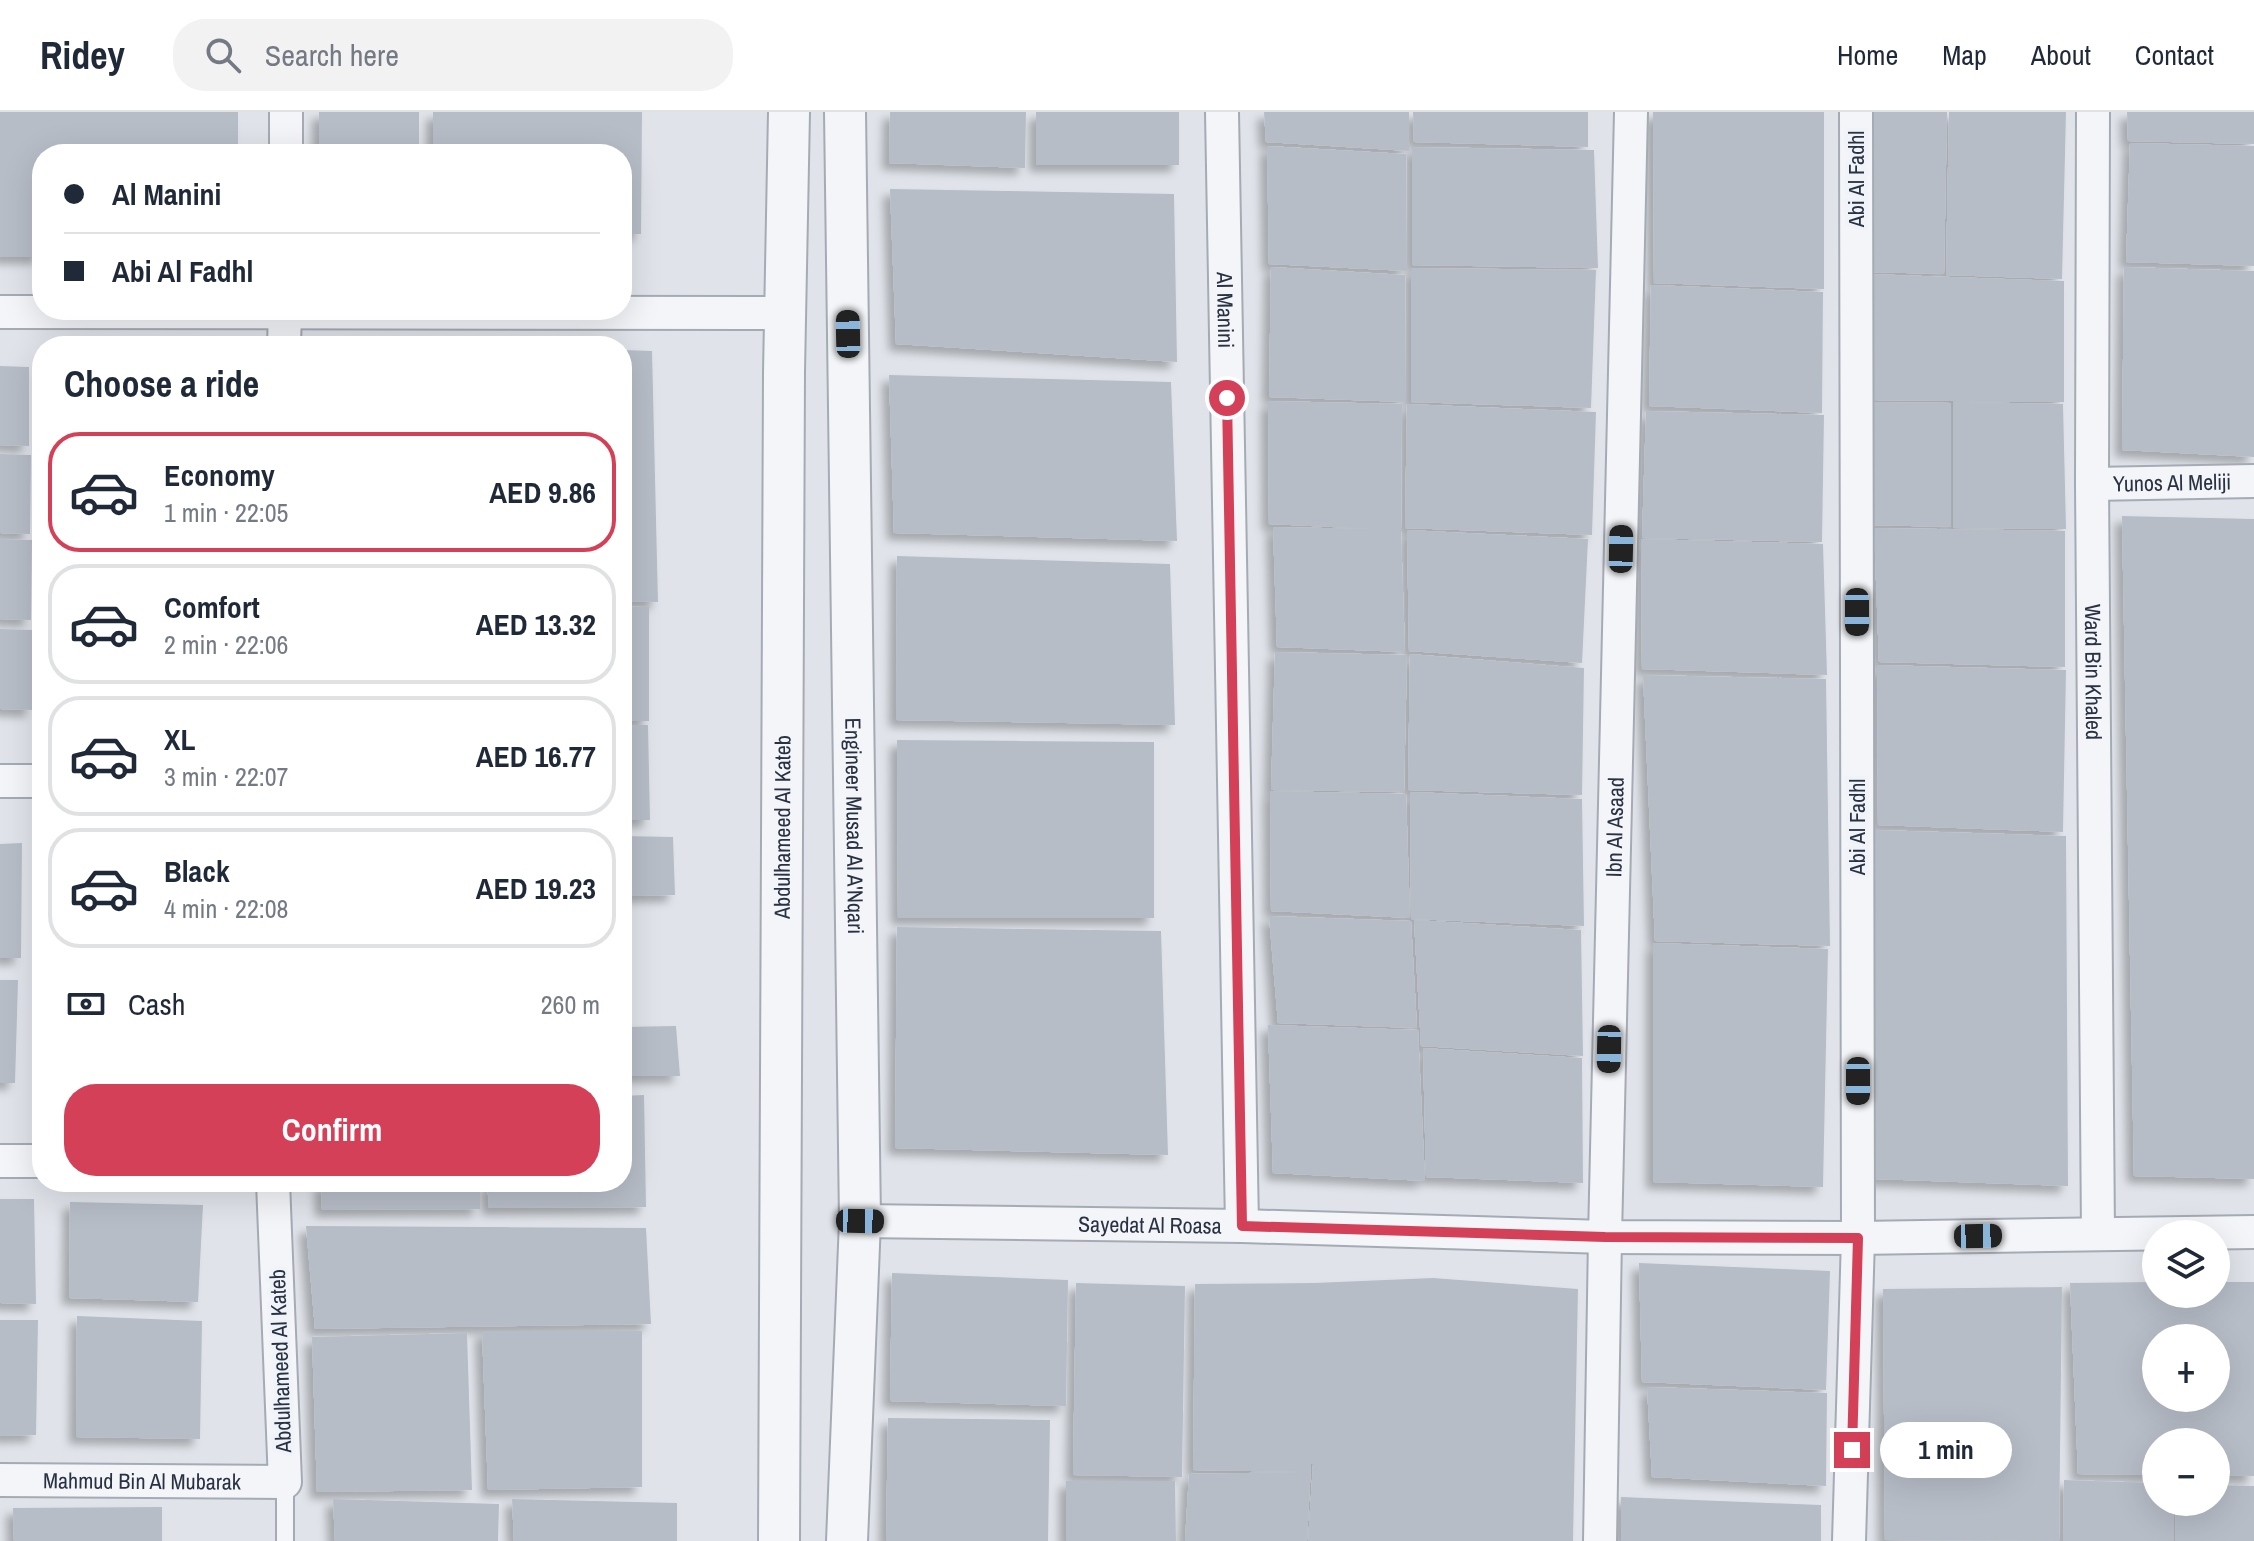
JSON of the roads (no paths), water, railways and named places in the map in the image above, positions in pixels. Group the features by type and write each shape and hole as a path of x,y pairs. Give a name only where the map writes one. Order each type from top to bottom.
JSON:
{"street":[{"path":"286,112 286,144"},
{"name":"Abdulhameed Al Kateb","path":"779,1541 785,313 789,112"},
{"name":"Engineer Musad Al A'Nqari","path":"845,112 860,1221 847,1541"},
{"name":"Al Manini","path":"1222,112 1242,1226"},
{"name":"Ibn Al Asaad","path":"1600,1541 1631,112"},
{"name":"Abi Al Fadhl","path":"1849,1541 1858,1238 1856,112"},
{"name":"Ward Bin Khaled","path":"2093,112 2092,484 2098,1234"},
{"path":"0,312 32,312"},
{"path":"632,313 785,313"},
{"name":"Yunos Al Meliji","path":"2092,484 2254,481"},
{"path":"0,781 32,781"},
{"path":"0,1161 32,1161"},
{"name":"Abdulhameed Al Kateb","path":"273,1192 285,1482"},
{"name":"Sayedat Al Roasa","path":"860,1221 1242,1226 1605,1237 1858,1238 2254,1232"},
{"name":"Mahmud Bin Al Mubarak","path":"0,1480 285,1482"}],"lane":[{"name":"Abdulhameed Al Kateb","path":"285,1482 285,1541"}]}
